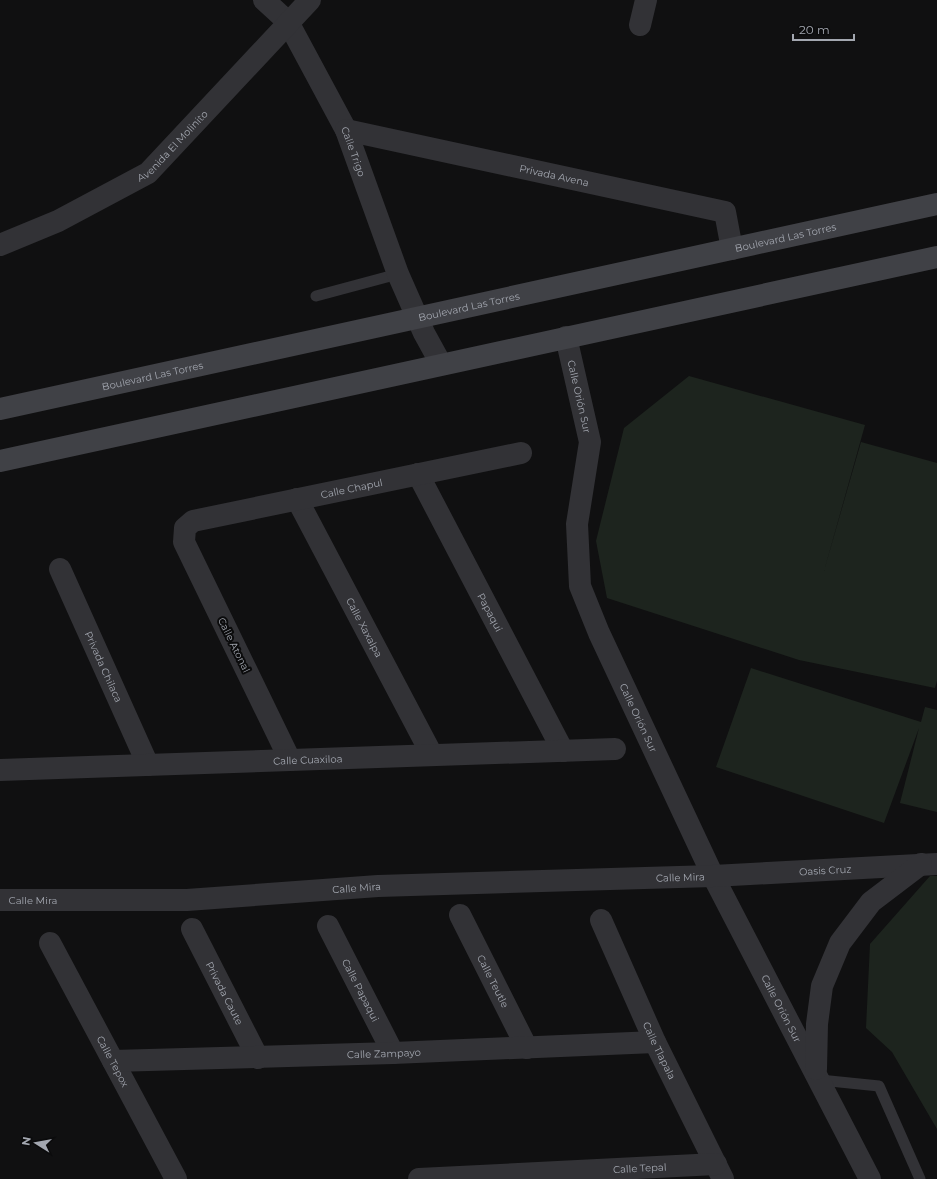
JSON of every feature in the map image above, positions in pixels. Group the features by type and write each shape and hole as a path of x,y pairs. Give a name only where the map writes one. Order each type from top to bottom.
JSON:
{"main road":[{"name":"Boulevard Las Torres","path":"0,409 937,204"},
{"path":"0,461 566,336 937,257"}],"street":[{"name":"Calle Trigo","path":"264,0 288,22 346,130 398,274 417,318 441,364"},
{"name":"Avenida El Molinito","path":"0,245 58,221 148,173 310,0"},
{"path":"640,25 646,0"},
{"name":"Privada Avena","path":"346,130 725,212 732,249"},
{"name":"Calle Orión Sur","path":"566,336 590,442 577,524 580,586 602,640 713,876 818,1076 870,1179"},
{"name":"Calle Chapul","path":"185,528 193,521 521,454"},
{"name":"Papaqui","path":"418,474 563,751"},
{"name":"Calle Xaxalpa","path":"297,500 432,755"},
{"name":"Calle Atonal","path":"185,528 184,542 290,760"},
{"name":"Privada Chilaca","path":"60,569 148,765"},
{"name":"Calle Cuaxiloa","path":"0,770 616,749"},
{"name":"Calle Orión Sur","path":"818,1076 817,1024 822,986 840,943 871,902 929,864"},
{"name":"Oasis Cruz","path":"713,876 929,864"},
{"name":"Calle Mira","path":"0,900 187,900 378,886 713,876"},
{"name":"Calle Teutle","path":"460,915 527,1048"},
{"name":"Calle Tlapala","path":"601,920 655,1042 720,1172"},
{"name":"Calle Papaqui","path":"328,926 393,1053"},
{"name":"Privada Caute","path":"192,929 258,1058"},
{"name":"Calle Tepox","path":"50,943 176,1179"},
{"name":"Calle Zampayo","path":"113,1061 258,1058 655,1042"},
{"name":"Calle Tepal","path":"419,1179 720,1172"}],"lane":[{"path":"316,296 398,274"},
{"path":"818,1076 880,1086 920,1179"}],"shaded area":[{"path":"689,376 865,425 824,571 861,442 937,463 937,681 935,688 799,660 607,598 596,541 624,428"},
{"path":"751,668 921,722 925,707 937,710 937,812 900,803 919,728 884,823 716,767"},
{"path":"930,876 937,876 937,1129 892,1052 866,1028 870,944"}]}
